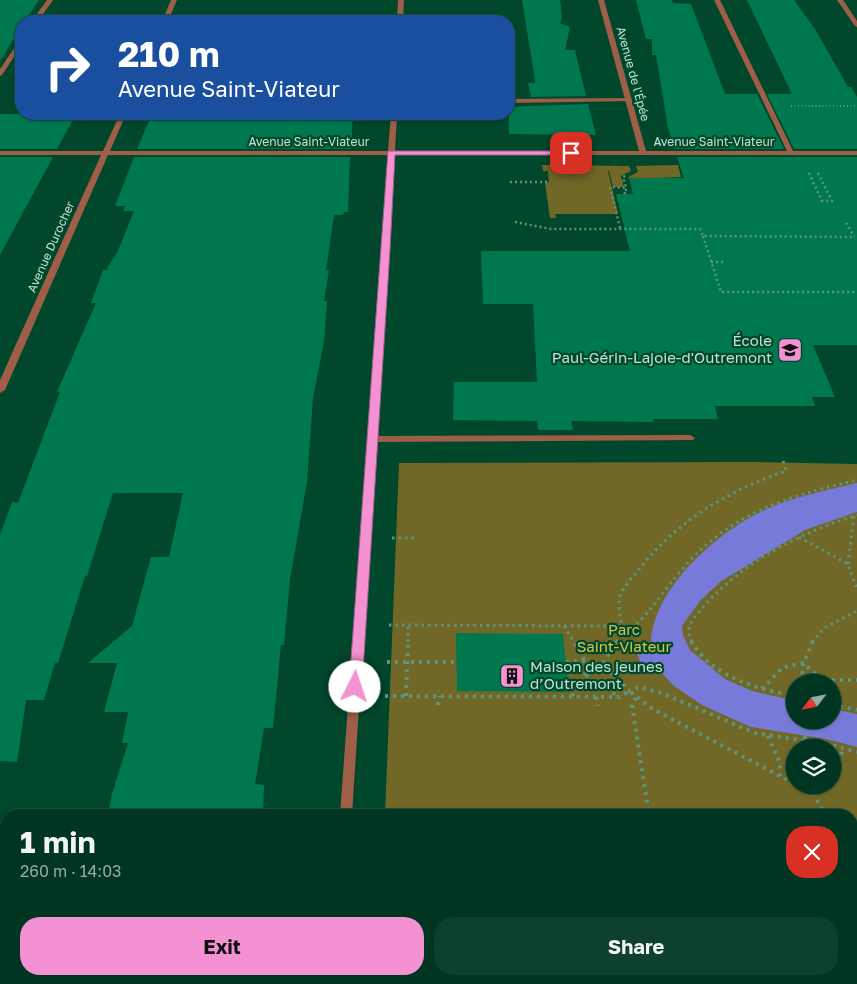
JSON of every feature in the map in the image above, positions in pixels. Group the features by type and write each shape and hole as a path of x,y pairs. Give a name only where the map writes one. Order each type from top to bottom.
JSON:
{"street":[{"path":"39,15 50,0"},
{"path":"168,15 174,0"},
{"path":"400,15 401,0"},
{"name":"Avenue de l'Épée","path":"601,0 643,153"},
{"path":"717,0 791,153"},
{"path":"840,0 857,25"},
{"path":"0,74 15,51"},
{"path":"515,101 629,100"},
{"name":"Avenue Durocher","path":"0,390 120,120"},
{"path":"346,809 394,120"},
{"name":"Avenue Saint-Viateur","path":"0,152 857,153"},
{"path":"372,439 690,438"}],"path":[{"path":"768,106 857,106"},
{"path":"806,169 823,202 832,200 822,182"},
{"path":"623,176 627,190 624,190 625,194"},
{"path":"510,182 549,182"},
{"path":"620,228 620,221 610,188 626,188"},
{"path":"515,222 551,229 700,229 721,292 857,292"},
{"path":"703,236 855,236 846,223"},
{"path":"711,262 724,262"},
{"path":"623,635 619,598 650,555 690,520 721,498 742,487 786,471 783,461"},
{"path":"603,664 612,647 654,608 685,566 706,546 736,524 777,502 857,480"},
{"path":"786,694 744,684 705,657 693,646 688,629 692,622 706,603 724,584 799,537 829,524 855,516 848,564 857,589"},
{"path":"799,537 848,564"},
{"path":"392,538 418,538"},
{"path":"801,674 809,645 818,633 828,624 857,611"},
{"path":"389,625 621,626"},
{"path":"406,696 408,625"},
{"path":"564,626 586,663 586,675 571,697"},
{"path":"386,662 456,662"},
{"path":"566,662 603,664 636,698 652,709 786,779"},
{"path":"762,689 782,668 803,663"},
{"path":"803,663 816,674"},
{"path":"586,675 619,697"},
{"path":"841,680 857,680"},
{"path":"385,696 619,697 640,687 664,694 741,728 768,736 857,752"},
{"path":"438,705 439,696"},
{"path":"596,697 598,706"},
{"path":"636,698 632,706 648,809"},
{"path":"841,706 857,710"},
{"path":"768,736 780,763 780,776"},
{"path":"841,755 843,748"},
{"path":"815,794 822,809"}],"green space":[{"path":"542,165 629,166 631,171 621,176 624,187 613,187 608,171 618,214 555,214 556,218 550,218 545,183 549,182 548,171 543,171"},
{"path":"678,165 681,177 629,179 628,177 638,172 636,166"},
{"name":"Parc Saint-Viateur","path":"755,462 857,464 857,809 385,809 399,463"}],"shaded area":[{"path":"857,483 857,512 805,530 720,582 700,601 682,626 683,635 690,650 725,679 752,691 786,699 786,729 841,729 841,711 857,714 857,747 841,743 841,739 826,739 751,727 702,705 674,686 660,671 641,664 637,654 651,644 654,623 663,602 676,582 710,545 750,518 769,508 801,497"}],"building":[{"path":"0,0 39,0 29,15 15,15 15,37 0,61"},
{"path":"522,0 560,0 562,17 560,23 570,27 565,50 575,50 586,96 531,97 528,83 535,83 535,80"},
{"path":"636,0 672,0 673,3 691,4 725,94 757,94 784,149 675,149 668,128 656,55 652,55 652,39 646,39"},
{"path":"747,0 794,0 815,29 848,87 851,87 857,97 857,149 794,149 767,94 792,94"},
{"path":"588,104 596,135 509,134 509,120 515,120 515,107"},
{"path":"0,114 15,114 15,120 73,120 57,149 0,149"},
{"path":"149,120 353,120 351,149 137,149"},
{"path":"0,157 53,157 0,255"},
{"path":"134,157 350,157 348,212 344,212 343,215 334,215 326,270 329,270 324,301 327,301 324,341 313,398 307,482 290,579 284,645 281,645 273,728 264,728 255,784 264,785 263,809 109,809 128,743 122,743 128,712 104,712 117,663 88,663 132,626 151,557 169,557 183,493 113,493 58,663 55,663 44,700 26,700 17,762 0,761 0,535 12,502 18,503 60,392 57,392 96,303 91,303 103,270 106,270 117,253 134,211 123,211 125,206 115,206"},
{"path":"677,157 857,157 857,345 813,345 835,397 812,397 815,406 715,406 718,419 653,419 654,422 571,421 573,430 538,430 537,421 453,420 454,382 537,382 533,304 483,304 481,251 630,251 616,194 633,194 629,178 684,178"},
{"name":"Maison des jeunes d’Outremont","path":"456,633 563,634 569,692 457,691"}],"place":[{"name":"École Paul-Gérin-Lajoie-d'Outremont","path":"790,350"},
{"name":"Maison des jeunes d’Outremont","path":"512,676"}],"route":[{"path":"355,687 386,250 391,153 571,153"}]}
